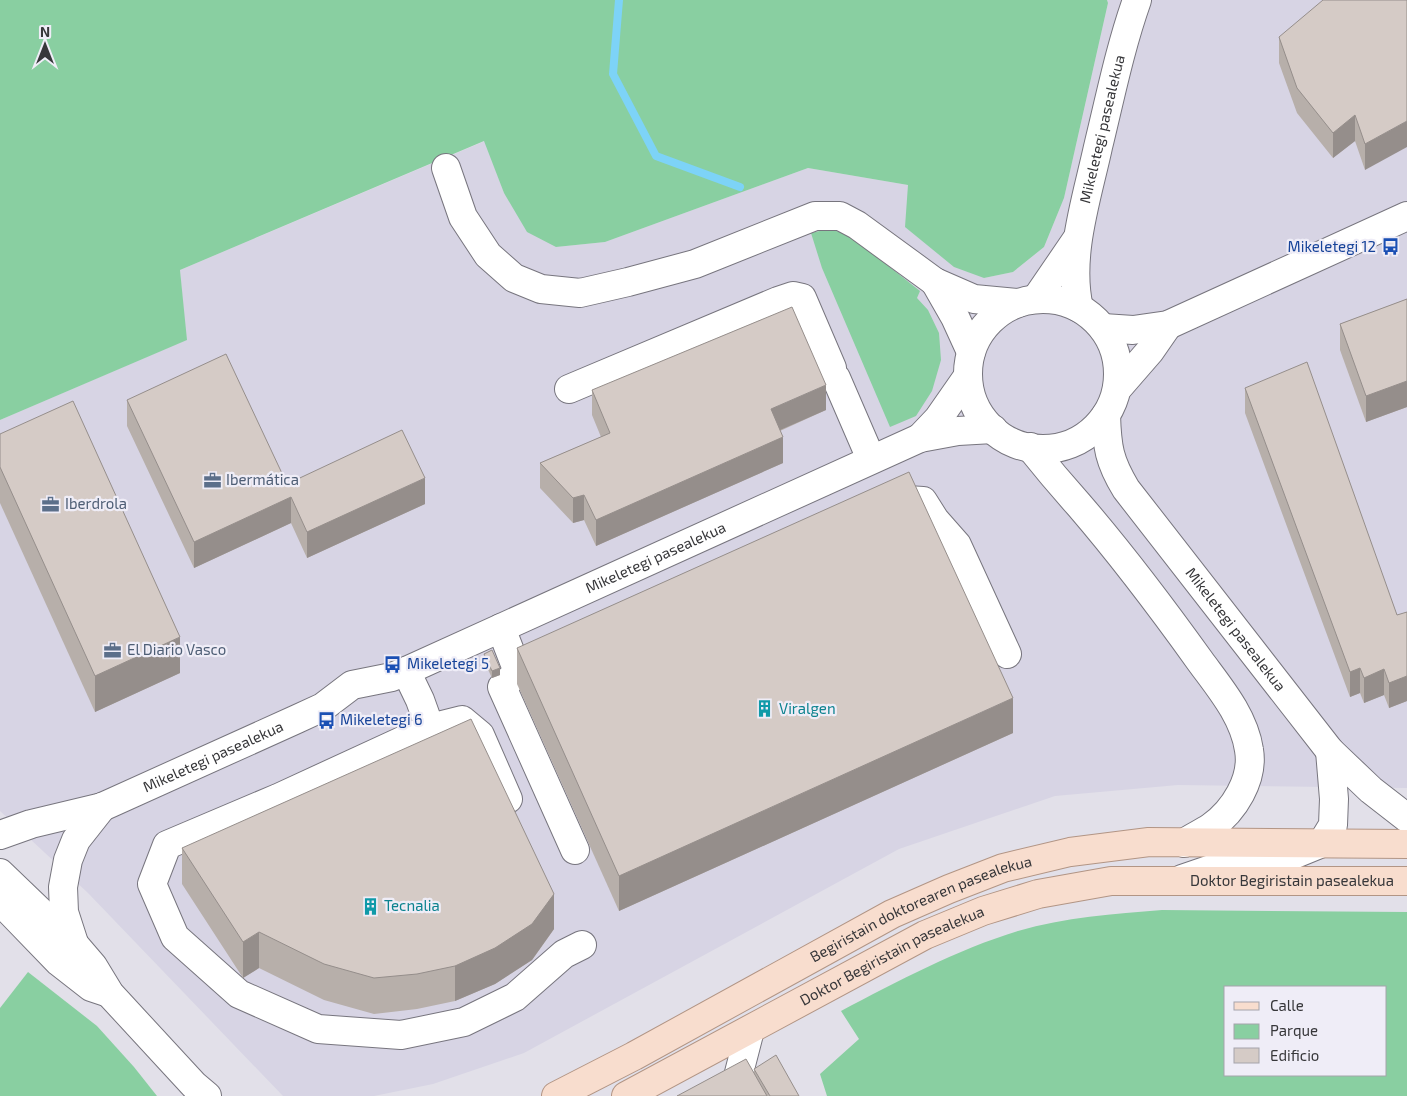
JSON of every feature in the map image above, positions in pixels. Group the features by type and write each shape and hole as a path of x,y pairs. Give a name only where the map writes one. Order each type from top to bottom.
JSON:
{"main road":[{"name":"Begiristain doktorearen pasealekua","path":"556,1096 634,1056 892,914 1003,868 1070,852 1149,842 1322,843"},
{"name":"Doktor Begiristain pasealekua","path":"1322,843 1407,844"},
{"name":"Doktor Begiristain pasealekua","path":"626,1096 925,934 983,911 1038,894 1111,880 1407,881"}],"street":[{"name":"Mikeletegi pasealekua","path":"1079,308 1076,296 1077,239 1132,6"},
{"path":"446,168 463,217 488,255 514,278 541,289 580,293 628,282 695,264 815,216 840,216 857,224 935,282 974,299 1058,300 1079,308 1092,316 1103,328 1114,347 1118,368 1117,390 1113,403 1106,415 1091,431 1073,443 1052,448 1030,447 1010,441 993,429 980,414 972,396 970,364 955,317 935,282"},
{"path":"1103,328 1133,330 1168,325 1407,216"},
{"name":"Mikeletegi pasealekua","path":"1027,301 1077,239"},
{"path":"569,390 778,300 793,296 802,298 872,459"},
{"path":"970,364 982,331 998,314 1027,301"},
{"path":"1117,390 1150,351 1168,325"},
{"name":"Mikeletegi pasealekua","path":"920,438 946,408 970,364"},
{"name":"Mikeletegi pasealekua","path":"1106,415 1107,446 1115,471 1126,489 1330,751 1371,790 1407,818"},
{"name":"Mikeletegi pasealekua","path":"0,835 31,824 102,807 322,707 352,685 399,674 920,438 958,431 993,429"},
{"path":"1030,447 1180,633 1231,704 1244,729 1250,754 1248,772 1242,790 1231,809 1212,826 1184,842"},
{"path":"862,520 908,500 923,501 935,520 957,545 999,659"},
{"path":"501,628 527,668 502,687 575,850"},
{"path":"399,674 420,700 430,728"},
{"path":"516,818 480,735 462,720 430,728 278,798 167,845 152,884 175,937 239,994 318,1029 401,1035 464,1022 515,997 564,954 582,945"},
{"path":"1322,843 1333,825 1334,799 1330,751"},
{"name":"Mikeletegi pasealekua","path":"75,945 64,912 63,887 68,860 76,840 102,807"},
{"name":"Mikeletegi pasealekua","path":"0,821 31,824"},
{"name":"Doktor Begiristain pasealekua","path":"1178,880 1220,866 1278,861 1322,843"},
{"path":"0,873 75,945 94,966 110,994 199,1092"},
{"path":"0,890 17,907 20,922"},
{"path":"0,901 59,962 91,987 110,994"},
{"path":"733,1096 750,1030"}],"shaded area":[{"path":"1107,0 1407,0 1407,788 1178,785 1055,796 899,849 524,1053 433,1084 374,1096 283,1096 88,893 0,811 0,420 186,340 180,270 485,141 504,193 556,247 605,242 808,168 908,185 984,278 1013,272 1044,247 1064,198 1108,3"}],"green space":[{"path":"0,0 1107,0 1108,3 1064,198 1044,247 1013,272 984,278 954,267 905,227 908,185 808,168 605,242 556,247 527,232 504,193 484,141 180,270 187,340 0,420"},
{"path":"828,229 848,234 920,291 917,298 928,310 939,333 941,360 932,391 916,416 890,427 822,268 811,233"},
{"path":"1162,910 1407,912 1407,1096 827,1096 820,1074 859,1039 841,1011 972,947 1036,926 1108,915"},
{"path":"28,972 97,1026 157,1096 0,1096 0,1008"}],"building":[{"path":"1323,0 1407,0 1407,121 1365,144 1355,115 1333,133 1297,88 1279,37"},
{"path":"1407,299 1407,381 1366,396 1340,324"},
{"path":"792,307 826,385 771,409 783,437 596,520 584,495 573,498 540,463 610,433 592,390"},
{"name":"Ibermática","path":"226,354 287,484 402,430 425,478 307,532 291,497 194,542 127,400"},
{"path":"1307,362 1397,615 1407,612 1407,676 1389,683 1384,669 1364,678 1360,668 1350,672 1245,388"},
{"path":"73,401 180,637 95,676 0,467 0,434"},
{"name":"Viralgen","path":"909,472 1013,698 619,876 517,648"},
{"path":"492,650 500,668 492,671 484,654"},
{"name":"Tecnalia","path":"471,719 554,894 532,924 495,948 455,966 417,974 374,978 324,964 259,932 243,942 182,848"},
{"path":"776,1055 799,1096 770,1096 754,1069"},
{"path":"746,1059 767,1096 677,1096"}],"waterway":[{"path":"619,0 613,74 656,156 740,187"}],"place":[{"name":"Mikeletegi 12","path":"1390,247"},
{"name":"Ibermática","path":"212,480"},
{"name":"Iberdrola","path":"51,504"},
{"name":"El Diario Vasco","path":"113,650"},
{"name":"Mikeletegi 5","path":"393,664"},
{"name":"Viralgen","path":"765,709"},
{"name":"Mikeletegi 6","path":"326,720"},
{"name":"Tecnalia","path":"370,906"}]}
